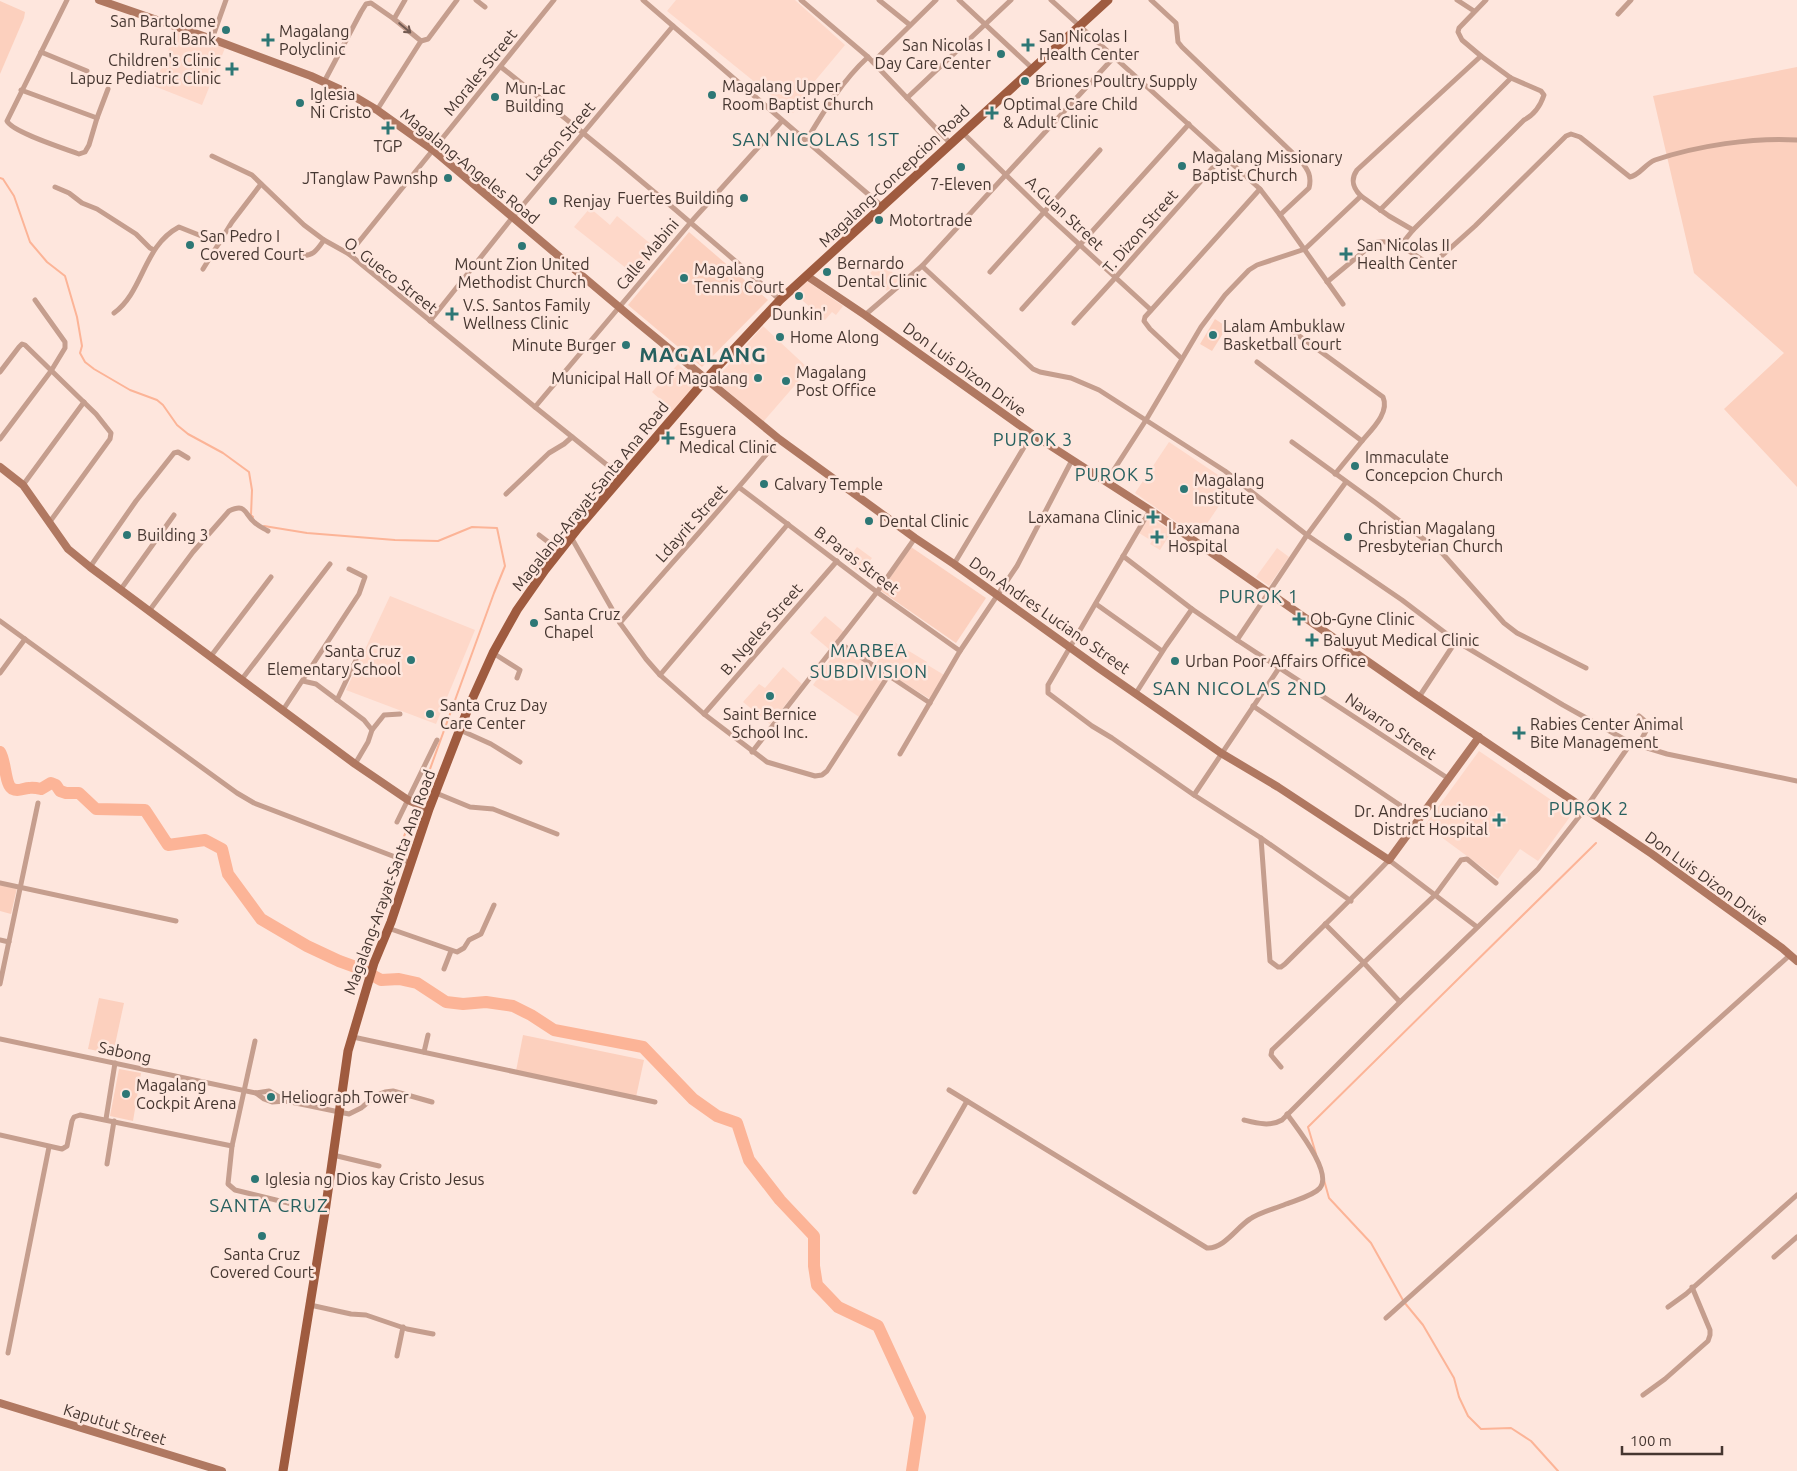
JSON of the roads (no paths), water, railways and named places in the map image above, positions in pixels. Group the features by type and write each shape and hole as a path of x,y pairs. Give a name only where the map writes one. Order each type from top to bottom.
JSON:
{"main road":[{"name":"Magalang-Concepcion Road","path":"706,379 780,300 1108,0"},
{"name":"Magalang-Arayat-Santa Ana Road","path":"283,1471 326,1212 348,1051 374,963 411,863 425,807 436,793 460,730 494,653 517,610 571,537 706,379"}],"street":[{"path":"67,0 8,119 9,125 79,154 85,152 108,89"},
{"name":"Magalang-Angeles Road","path":"99,0 212,39 324,82 350,94 376,110 433,150 706,379"},
{"path":"212,39 226,0"},
{"path":"394,18 406,0"},
{"path":"376,110 421,41 428,39 457,0"},
{"path":"476,0 485,6"},
{"name":"Morales Street","path":"349,254 554,0"},
{"path":"644,0 883,207"},
{"path":"879,0 910,25"},
{"path":"873,62 936,0"},
{"path":"959,0 1033,69"},
{"path":"907,98 1011,0"},
{"path":"1051,0 1260,189 1343,304"},
{"path":"1151,0 1176,23 1178,42 1182,47 1301,161 1309,171 1311,183 1309,188 1280,215"},
{"path":"1457,0 1474,11"},
{"path":"1400,246 1413,230 1524,120 1534,114 1543,99 1544,95 1541,91 1511,78 1462,40 1458,32 1459,28 1486,0"},
{"path":"1618,14 1631,0"},
{"path":"806,1 868,57 951,144"},
{"path":"324,82 366,4 371,3 394,18 421,41"},
{"name":"Lacson Street","path":"430,321 512,218 673,26"},
{"path":"41,52 87,71"},
{"path":"865,315 922,266 1115,56"},
{"path":"1413,230 1380,210 1357,192 1353,182 1355,172 1481,56"},
{"path":"806,141 842,86 854,70 868,57"},
{"path":"501,67 584,132 780,300"},
{"path":"1380,210 1511,78"},
{"path":"22,90 97,118"},
{"name":"Calle Mabini","path":"535,407 691,222 782,121"},
{"path":"1022,308 1189,124"},
{"name":"A.Guan Street","path":"963,133 1044,212 1151,310"},
{"path":"1327,282 1374,243 1383,240 1400,246 1427,263 1430,264 1436,261 1475,226 1566,136 1571,134 1580,137 1630,177 1638,174 1653,161 1680,153 1732,144 1780,139 1797,140"},
{"path":"990,272 1100,150"},
{"name":"T. Dizon Street","path":"1074,323 1224,155"},
{"name":"O. Gueco Street","path":"212,156 252,175 291,213 324,240 349,254 622,476"},
{"path":"203,269 232,222 261,184"},
{"path":"56,187 69,193 82,203 97,209 136,234 154,250"},
{"path":"1181,358 1144,321 1151,310 1260,189"},
{"path":"1106,482 1146,420 1181,358 1212,311 1249,270 1266,262 1305,249 1362,196"},
{"path":"114,313 125,302 154,250 165,236 179,227 219,243"},
{"path":"300,255 308,256 312,254 318,250 324,240"},
{"path":"922,266 1034,369 1084,382 1146,420 1225,471 1308,535 1402,600 1456,641 1563,705 1638,746 1667,754 1797,781"},
{"name":"Don Luis Dizon Drive","path":"808,276 1032,434 1150,510 1419,697 1652,854 1797,961"},
{"path":"0,439 66,348 65,342 35,300"},
{"path":"1287,326 1383,397 1386,406 1362,442 1335,474"},
{"path":"0,372 22,344 31,350 84,402 112,435 49,523"},
{"path":"1258,362 1362,442"},
{"name":"Don Andres Luciano Street","path":"706,379 779,439 915,538 1221,753 1278,787 1389,860"},
{"path":"23,485 84,402"},
{"path":"954,564 1032,434"},
{"path":"506,494 549,453 572,437"},
{"name":"Ldayrit Street","path":"620,623 675,558 740,488 779,439"},
{"path":"1292,442 1442,553 1504,623 1517,633 1586,668"},
{"path":"90,567 136,502 174,453 178,452 188,458"},
{"path":"900,754 960,651 1017,566 1072,460"},
{"path":"0,467 23,485 68,549 90,567 356,764 410,801 425,807"},
{"path":"1237,640 1346,482"},
{"name":"B.Paras Street","path":"740,488 877,592 960,651"},
{"path":"149,611 193,552 229,511 236,507 244,510 255,523 268,531"},
{"path":"1150,510 1048,685 1048,693 1092,726 1261,838 1351,901"},
{"path":"120,589 174,516"},
{"path":"660,674 788,524"},
{"path":"539,535 560,551"},
{"path":"571,537 620,623 646,659 704,714 767,762 815,776 827,771 888,676"},
{"path":"752,752 877,592 915,538"},
{"name":"Navarro Street","path":"1123,556 1192,609 1237,640 1448,779"},
{"name":"B. Ngeles Street","path":"704,714 837,561"},
{"path":"242,679 330,564"},
{"path":"284,710 362,588 365,576 349,569"},
{"path":"211,656 271,577"},
{"path":"1096,604 1162,651"},
{"path":"1136,693 1162,651 1192,609"},
{"path":"0,621 236,793 254,804 411,863"},
{"path":"0,673 25,639"},
{"path":"1419,697 1456,641"},
{"path":"838,642 930,703"},
{"path":"494,653 520,670 517,678"},
{"path":"337,700 356,660"},
{"path":"1194,795 1279,668"},
{"path":"303,681 316,684 364,720 372,730"},
{"path":"1253,706 1419,818"},
{"path":"356,764 372,730 384,715 400,714"},
{"path":"1638,746 1648,727 1646,722 1639,716"},
{"path":"460,730 491,744 520,762"},
{"path":"1261,838 1270,960 1278,967 1282,967 1351,901 1389,860 1479,738"},
{"path":"397,822 410,801 437,740"},
{"path":"1244,1120 1275,1123 1287,1114 1538,868 1585,810 1631,743"},
{"path":"436,793 470,807 493,810 557,834"},
{"path":"0,984 38,802"},
{"path":"1281,1067 1272,1055 1272,1050 1436,894 1459,863 1466,859 1496,883"},
{"path":"1389,860 1477,927"},
{"path":"0,884 176,921"},
{"path":"388,928 451,951 460,951 469,940 479,936 494,905"},
{"path":"1325,924 1400,1002"},
{"path":"0,940 8,942"},
{"path":"444,969 451,951"},
{"path":"1386,1318 1790,955"},
{"path":"424,1052 428,1035"},
{"path":"353,1037 656,1102"},
{"name":"Sabong","path":"0,1039 256,1093"},
{"path":"255,1041 232,1146 227,1181 231,1188 326,1212"},
{"path":"106,1120 115,1063"},
{"path":"256,1093 269,1090 286,1101"},
{"path":"949,1090 1207,1248 1213,1248 1223,1242 1252,1218 1319,1189 1322,1183 1322,1176 1315,1157 1304,1137 1287,1114"},
{"path":"256,1093 272,1102 286,1101 349,1114 355,1112 377,1094 385,1092 392,1091 432,1102"},
{"path":"915,1192 967,1101"},
{"path":"0,1135 62,1149 67,1146 72,1120 80,1115 232,1146"},
{"path":"107,1164 114,1121"},
{"path":"8,1353 49,1147"},
{"path":"333,1154 379,1166"},
{"path":"1668,1307 1686,1294 1797,1195"},
{"path":"1774,1257 1797,1237"},
{"path":"1643,1395 1665,1379 1708,1341 1710,1330 1692,1287"},
{"path":"310,1305 351,1314 366,1315 433,1334"},
{"path":"398,1356 403,1327"},
{"name":"Kaputut Street","path":"0,1403 222,1471"}],"waterway":[{"path":"0,178 3,179 14,196 30,242 47,262 65,276 77,317 82,346 80,353 85,362 130,390 157,400 163,405 177,425 188,434 223,453 249,472 252,490 251,515 253,517"},
{"path":"264,526 307,533 395,540 438,541 472,527 497,528 505,566 418,802"},
{"path":"0,752 8,784 15,790 41,789 51,783 56,785 60,791 79,793 96,809 145,810 168,845 205,840 222,849 228,874 261,919 307,946 339,961 361,969 381,980 399,979 417,983 446,1002 463,1004 486,1002 513,1006 554,1030 643,1047 693,1099 717,1116 737,1123 749,1160 780,1200 814,1236 814,1266 817,1285 838,1307 878,1326 920,1417 912,1471"},
{"path":"361,969 393,867 416,807"},
{"path":"1316,1154 1308,1127 1596,843"},
{"path":"1324,1180 1329,1198 1371,1243 1404,1302 1423,1325 1454,1378 1459,1397 1468,1416 1481,1429 1511,1428 1531,1441 1558,1471"}],"place":[{"name":"San Bartolome Rural Bank","path":"226,30"},
{"name":"Magalang Polyclinic","path":"268,40"},
{"name":"San Nicolas I Health Center","path":"1028,45"},
{"name":"San Nicolas I Day Care Center","path":"1001,54"},
{"name":"Children's Clinic Lapuz Pediatric Clinic","path":"232,69"},
{"name":"Briones Poultry Supply","path":"1025,81"},
{"name":"Magalang Upper Room Baptist Church","path":"712,95"},
{"name":"Mun-Lac Building","path":"495,97"},
{"name":"Iglesia Ni Cristo","path":"300,103"},
{"name":"Optimal Care Child & Adult Clinic","path":"992,113"},
{"name":"TGP","path":"388,128"},
{"name":"Magalang Missionary Baptist Church","path":"1182,166"},
{"name":"7-Eleven","path":"961,167"},
{"name":"JTanglaw Pawnshp","path":"448,178"},
{"name":"Fuertes Building","path":"744,198"},
{"name":"Renjay","path":"553,201"},
{"name":"Motortrade","path":"879,220"},
{"name":"San Pedro I Covered Court","path":"190,245"},
{"name":"Mount Zion United Methodist Church","path":"522,246"},
{"name":"San Nicolas II Health Center","path":"1346,254"},
{"name":"Bernardo Dental Clinic","path":"827,272"},
{"name":"Magalang Tennis Court","path":"684,278"},
{"name":"Dunkin'","path":"799,296"},
{"name":"V.S. Santos Family Wellness Clinic","path":"452,314"},
{"name":"Lalam Ambuklaw Basketball Court","path":"1213,335"},
{"name":"Home Along","path":"780,337"},
{"name":"Minute Burger","path":"626,345"},
{"name":"Municipal Hall Of Magalang","path":"758,378"},
{"name":"Magalang Post Office","path":"786,381"},
{"name":"Esguera Medical Clinic","path":"668,438"},
{"name":"Immaculate Concepcion Church","path":"1355,466"},
{"name":"Calvary Temple","path":"764,484"},
{"name":"Magalang Institute","path":"1184,489"},
{"name":"Laxamana Clinic","path":"1153,517"},
{"name":"Dental Clinic","path":"869,521"},
{"name":"Building 3","path":"127,535"},
{"name":"Laxamana Hospital","path":"1157,537"},
{"name":"Christian Magalang Presbyterian Church","path":"1348,537"},
{"name":"Ob-Gyne Clinic","path":"1299,619"},
{"name":"Santa Cruz Chapel","path":"534,623"},
{"name":"Baluyut Medical Clinic","path":"1312,640"},
{"name":"Santa Cruz Elementary School","path":"411,660"},
{"name":"Urban Poor Affairs Office","path":"1175,661"},
{"name":"Saint Bernice School Inc.","path":"770,696"},
{"name":"Santa Cruz Day Care Center","path":"430,714"},
{"name":"Rabies Center Animal Bite Management","path":"1519,733"},
{"name":"Dr. Andres Luciano District Hospital","path":"1499,820"},
{"name":"Magalang Cockpit Arena","path":"126,1094"},
{"name":"Heliograph Tower","path":"271,1097"},
{"name":"Iglesia ng Dios kay Cristo Jesus","path":"255,1179"},
{"name":"Santa Cruz Covered Court","path":"262,1236"}],"district":[{"name":"SAN NICOLAS 1ST","path":"816,139"},
{"name":"MAGALANG","path":"703,354"},
{"name":"PUROK 3","path":"1033,439"},
{"name":"PUROK 5","path":"1115,474"},
{"name":"PUROK 1","path":"1259,596"},
{"name":"MARBEA SUBDIVISION","path":"869,660"},
{"name":"SAN NICOLAS 2ND","path":"1240,688"},
{"name":"PUROK 2","path":"1589,808"},
{"name":"SANTA CRUZ","path":"269,1205"}]}
